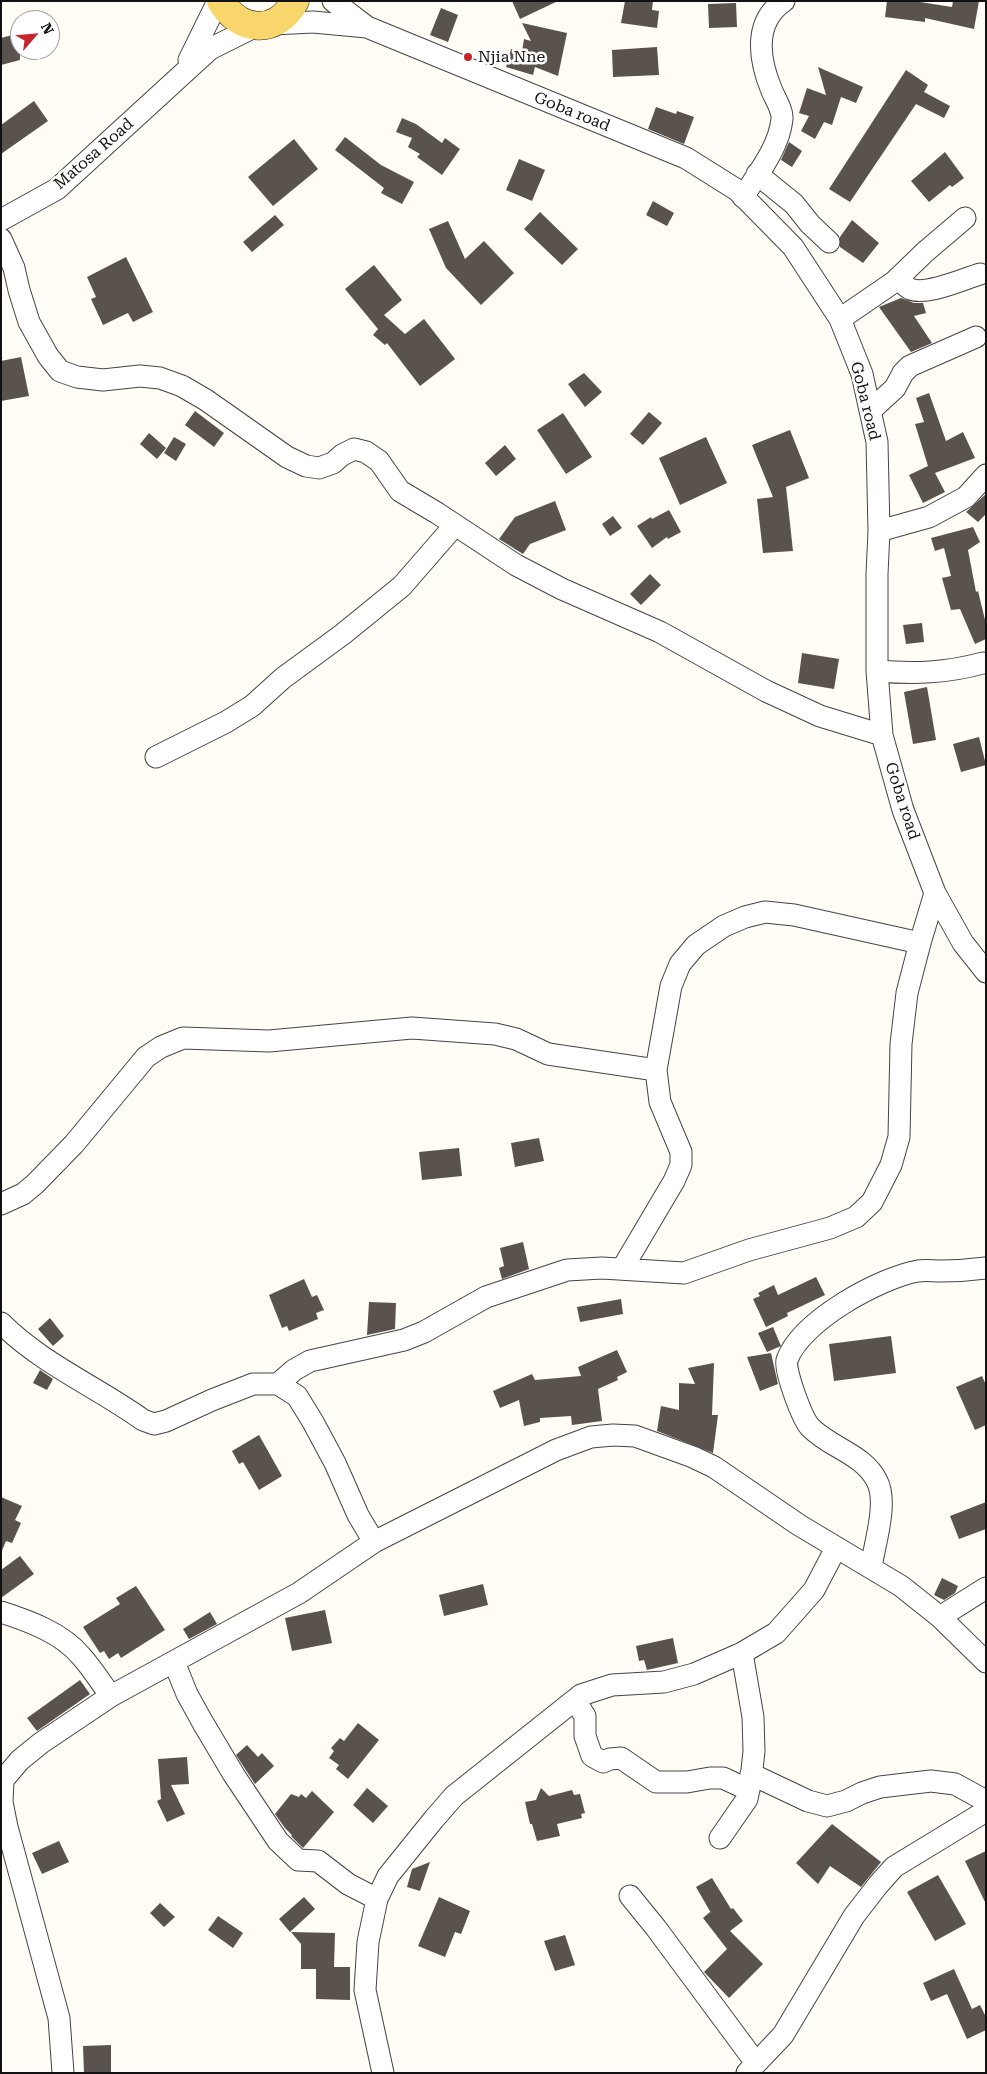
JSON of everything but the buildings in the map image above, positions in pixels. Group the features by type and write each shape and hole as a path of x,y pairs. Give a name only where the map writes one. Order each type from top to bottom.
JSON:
{"main road":[{"path":"220,1 228,13 241,22 264,25 286,16 295,1"}],"street":[{"name":"Matosa Road","path":"179,78 220,1"},
{"path":"333,1 367,28"},
{"path":"743,197 778,140 783,116 767,78 762,59 762,39 766,18 774,8 784,1"},
{"path":"264,25 313,22 367,28"},
{"name":"Matosa Road","path":"1,220 57,189 210,48 264,25"},
{"name":"Goba road","path":"367,28 686,158 737,190 792,247 840,319 862,374 877,442 879,531 877,671 882,735 903,810 935,894 964,943 986,972"},
{"path":"757,174 794,204 810,224 829,242"},
{"path":"840,319 898,278 965,218"},
{"path":"1,239 14,268 29,322 48,356 60,371 77,377 102,380 140,376 160,378 182,386 206,400 287,457 306,466 319,468 333,463 342,454 354,449 366,452 379,461 400,492 516,565 562,589 660,632 766,691 820,716 882,735"},
{"path":"898,278 908,288 929,290 980,274"},
{"path":"870,411 895,388 903,373 910,366 976,337"},
{"path":"879,531 929,517 966,497 986,475"},
{"path":"156,757 226,722 252,706 283,678 343,634 402,586 455,525"},
{"path":"877,671 909,674 953,671 983,663"},
{"path":"278,1384 294,1370 310,1361 404,1340 424,1332 486,1297 567,1270 602,1268 684,1273 749,1250 830,1228 856,1217 872,1202 891,1165 899,1138 901,1044 907,993 935,894"},
{"path":"622,1269 674,1181 681,1165 681,1152 660,1102 656,1070 671,986 680,964 696,945 724,926 745,917 764,912 794,916 920,943"},
{"path":"1,1204 23,1194 35,1184 74,1144 146,1058 161,1048 183,1038 268,1041 412,1028 496,1034 516,1039 548,1054 656,1070"},
{"path":"871,1567 880,1520 881,1498 878,1482 870,1469 810,1426 800,1408 786,1361 799,1340 820,1320 862,1291 902,1275 919,1271 964,1271 986,1268"},
{"path":"1,1323 18,1341 77,1380 143,1420 154,1424 166,1421 253,1384 278,1384 297,1396 314,1422 358,1515 374,1542"},
{"path":"62,2073 59,2018 7,1827 2,1802 2,1780 20,1760 41,1743 111,1696 299,1593 374,1542 556,1450 591,1437 635,1436 693,1457 714,1467 836,1548 901,1586 940,1617 986,1662"},
{"path":"383,2073 365,1990 368,1942 377,1899 388,1876 454,1796 581,1695 612,1685 664,1682 694,1674 742,1653 776,1633 796,1613 814,1590 836,1548"},
{"path":"940,1617 986,1588"},
{"path":"1,1612 17,1617 56,1635 80,1655 111,1696"},
{"path":"720,1838 740,1812 747,1799 754,1751 753,1717 742,1653"},
{"path":"174,1662 187,1694 203,1723 234,1775 278,1841 298,1860 318,1861 348,1884 377,1899"},
{"path":"575,1700 585,1716 585,1736 592,1756 603,1762 622,1758 656,1782 687,1782 723,1778 750,1782 827,1806 846,1801 880,1787 931,1781 955,1784 986,1800"},
{"path":"630,1896 656,1928 751,2068 783,2035 854,1916 894,1867 986,1811"}],"place":[{"name":"Njia Nne","path":"468,57"}]}
